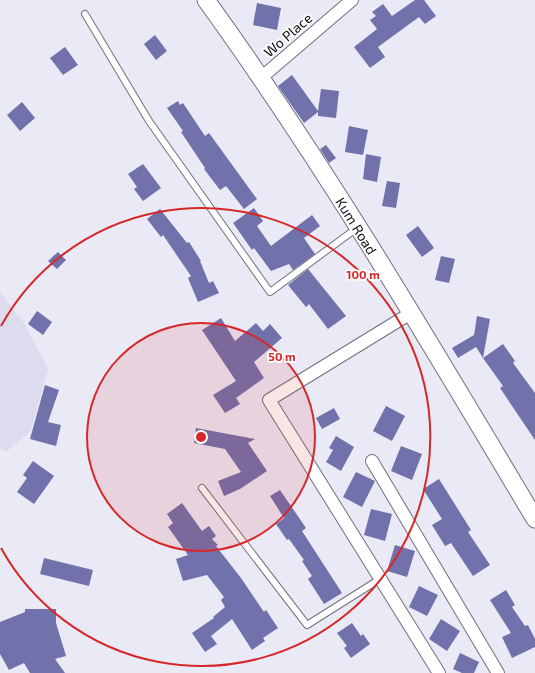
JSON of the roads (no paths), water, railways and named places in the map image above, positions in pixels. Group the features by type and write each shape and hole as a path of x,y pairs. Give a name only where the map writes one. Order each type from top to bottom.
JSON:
{"street":[{"name":"Kum Road","path":"206,0 262,78 411,313 535,519"},
{"name":"Wo Place","path":"262,78 352,0"},
{"path":"411,313 269,400 439,673"},
{"path":"372,462 498,673"}],"lane":[{"path":"85,14 149,122 270,292 357,228"},
{"path":"202,488 307,625 380,579"}]}
